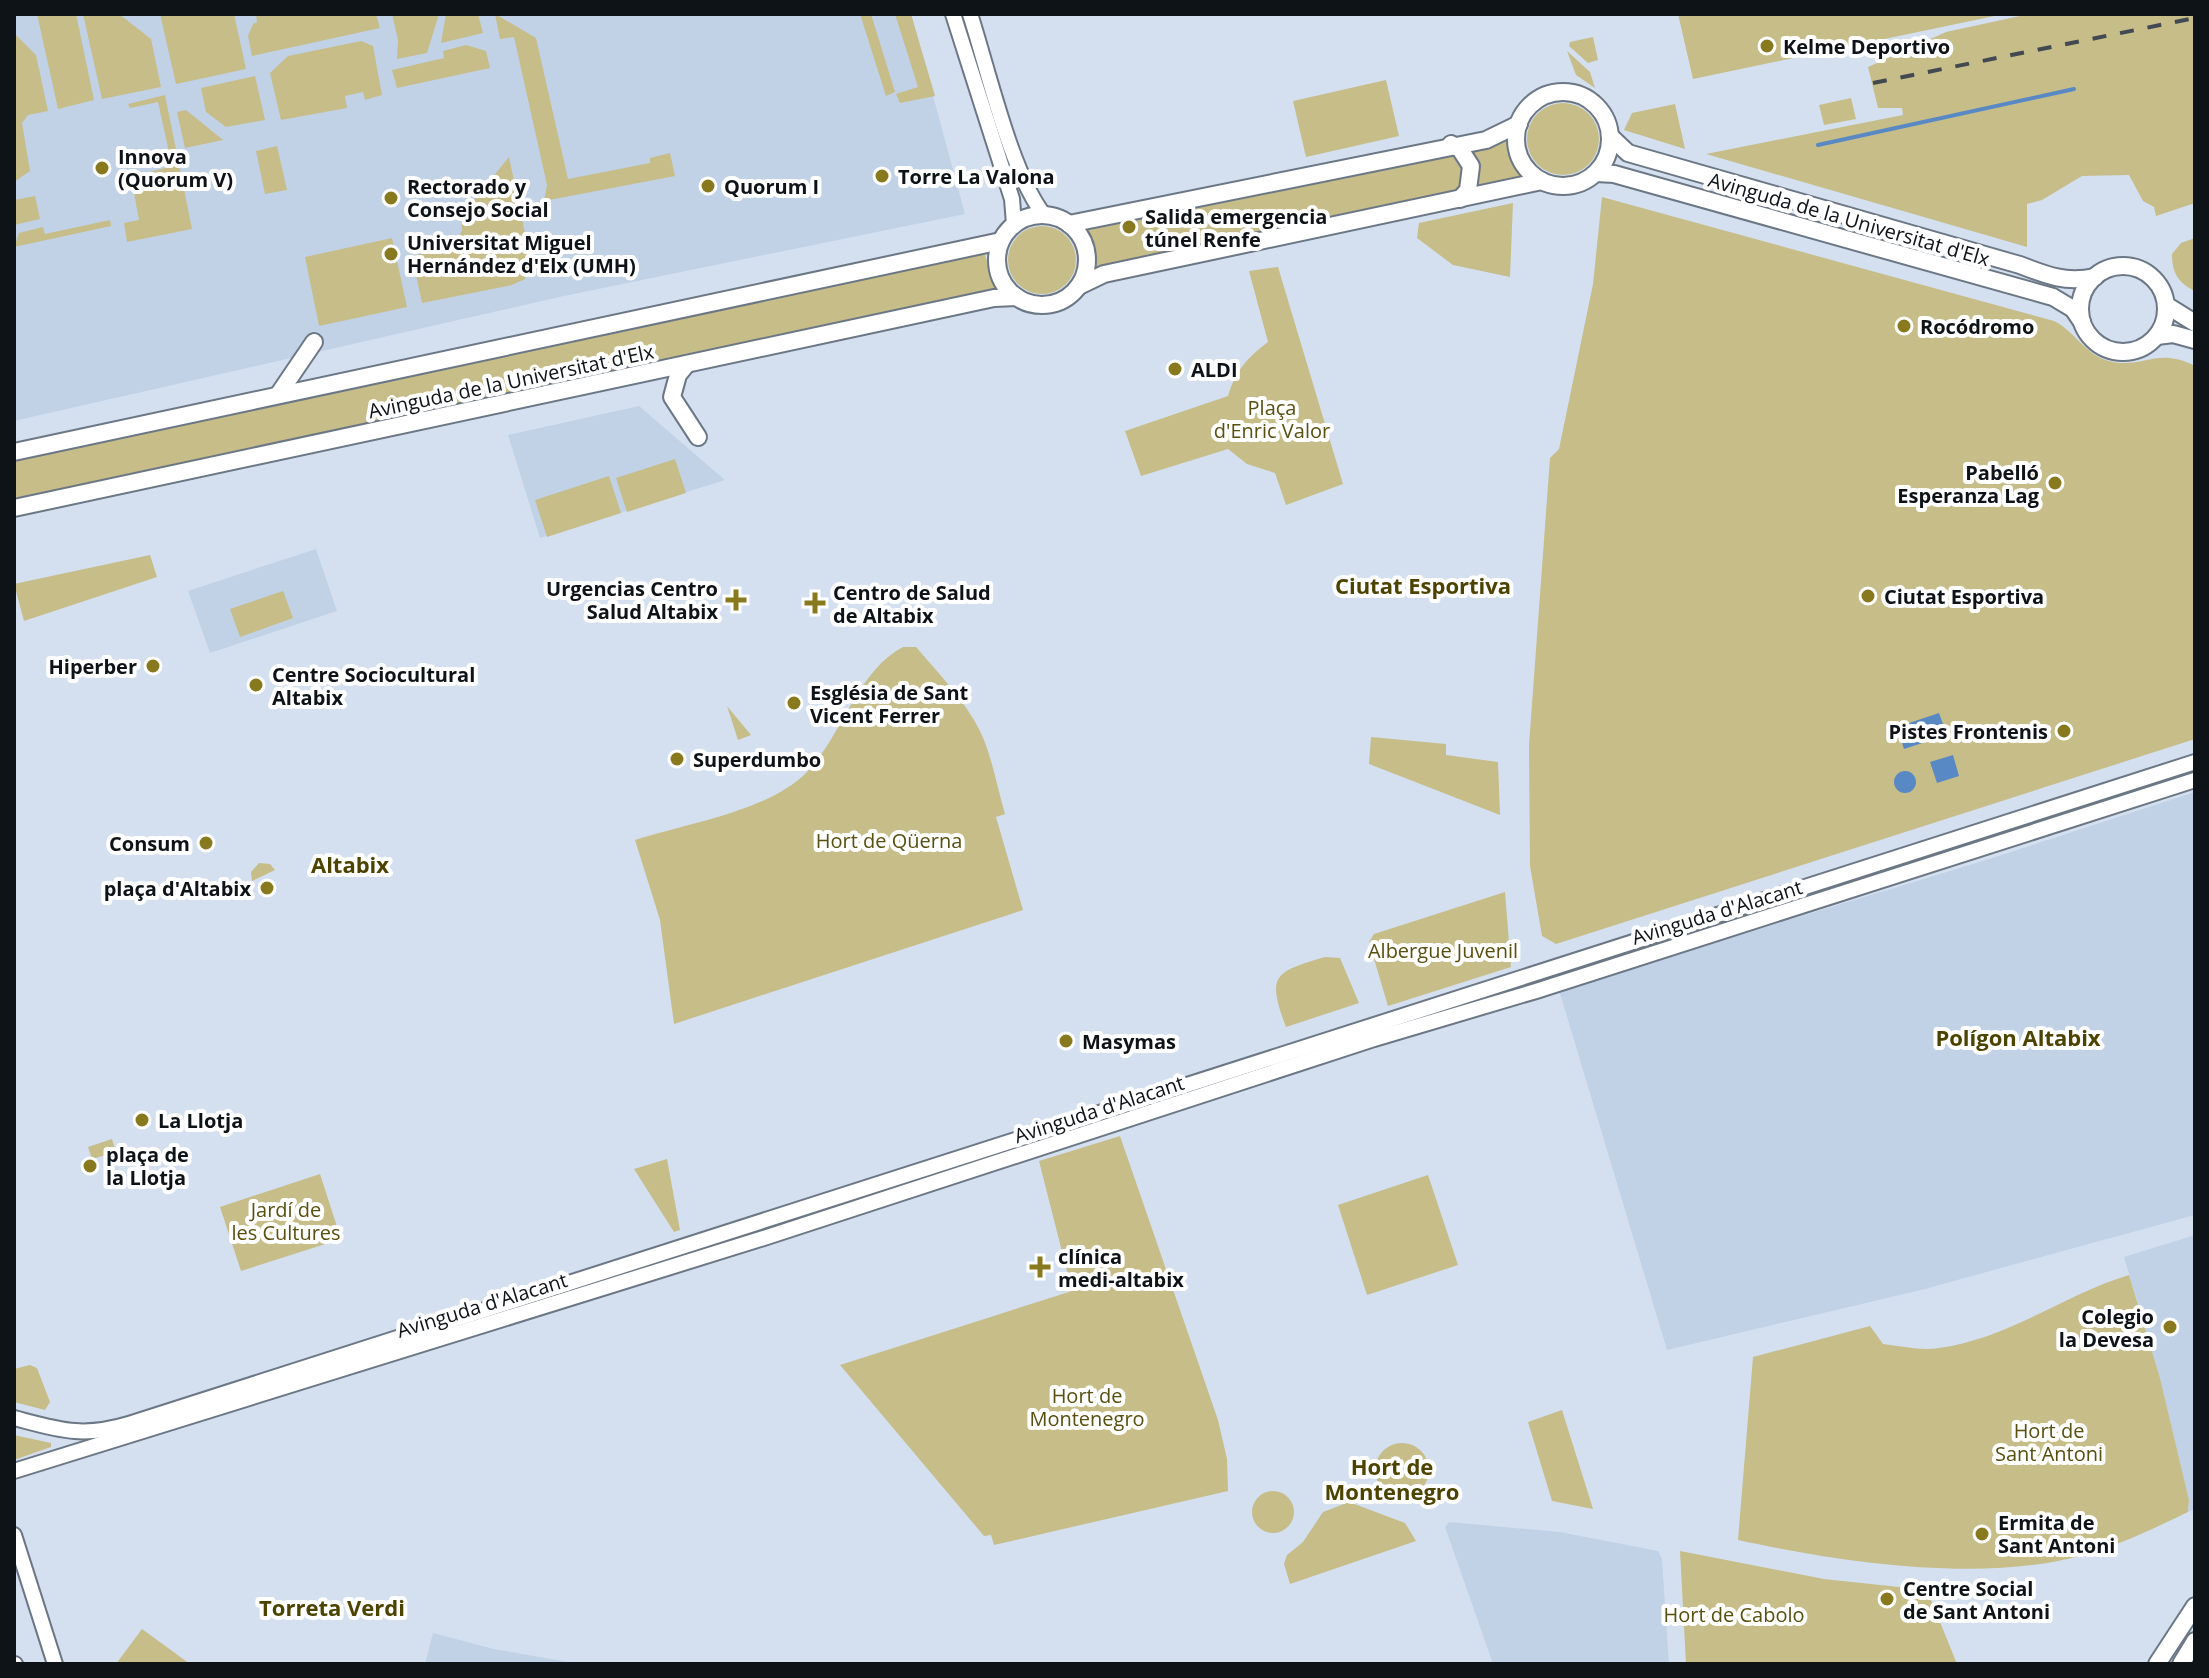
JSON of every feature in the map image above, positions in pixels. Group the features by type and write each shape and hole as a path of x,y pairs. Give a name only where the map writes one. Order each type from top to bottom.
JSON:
{"main road":[{"path":"953,14 1012,199 1014,224"},
{"path":"970,14 1021,173 1033,200 1044,215 1069,224 1082,238 1087,257 1079,286"},
{"path":"1044,215 1014,224 1001,241 997,267 1007,289 1033,304 1054,303 1104,274 1542,181 1571,185 1596,173 1608,152 1610,136 1598,107 1584,97 1565,92 1534,102 1519,124 1516,135 1520,157 1542,181"},
{"path":"1069,224 1500,136 1519,124"},
{"name":"Avinguda de la Universitat d'Elx","path":"1610,136 1628,153 2020,265 2058,280 2072,282 2095,277"},
{"path":"1451,144 1460,149 1471,166 1468,190 1460,199"},
{"name":"Avinguda de la Universitat d'Elx","path":"1596,173 1614,174 2053,297 2073,309 2082,322"},
{"name":"Avinguda de la Universitat d'Elx","path":"14,452 1001,241"},
{"path":"2157,336 2164,321 2166,305 2156,281 2140,270 2114,267 2095,277 2081,300 2082,322 2096,343 2120,352 2136,350 2157,336 2173,334 2195,340"},
{"name":"Avinguda de la Universitat d'Elx","path":"14,508 994,298 1017,297"},
{"path":"2166,305 2195,323"},
{"path":"278,395 314,342"},
{"path":"687,364 675,381 672,397 698,437"},
{"name":"Avinguda d'Alacant","path":"14,1418 70,1433 93,1434 169,1412 2195,762"},
{"name":"Avinguda d'Alacant","path":"14,1471 767,1237 1374,1039 2195,780"},
{"path":"14,1535 54,1663"},
{"path":"2157,1664 2195,1606"},
{"path":"2181,1664 2195,1641"}],"shaded area":[{"name":"Universitat Miguel Hernández d'Elx (UMH)","path":"14,14 911,14 965,214 564,296 14,421"},
{"path":"639,406 725,480 540,538 508,435"},
{"path":"316,549 337,611 210,653 188,591"},
{"path":"2195,792 2195,1215 1921,1290 1667,1350 1559,990 1986,860"},
{"name":"Colegio la Devesa","path":"2195,1235 2195,1509 2188,1512 2189,1500 2160,1378 2124,1257"},
{"path":"1449,1522 1560,1532 1658,1551 1662,1559 1669,1664 1493,1664 1445,1527"},
{"path":"433,1633 494,1649 580,1664 425,1664"}],"green space":[{"path":"37,14 76,14 94,100 58,109"},
{"path":"83,14 119,14 151,39 161,87 102,99"},
{"path":"160,14 234,14 246,69 176,84"},
{"path":"256,14 376,14 380,28 252,56 248,36 257,22"},
{"path":"392,14 439,14 427,53 397,59 398,40"},
{"path":"446,14 478,14 483,33 441,43"},
{"path":"495,14 536,38 568,179 650,163 650,158 670,153 675,176 544,201 547,185 514,37 500,39"},
{"path":"860,14 871,14 895,92 886,96"},
{"path":"895,14 911,14 935,96 900,103 896,94 918,87"},
{"name":"Kelme Deportivo","path":"1678,14 2004,14 1693,79"},
{"path":"2029,14 2195,14 2195,203 2156,216 2154,207 2143,201 2129,175 2082,176 2042,200 2027,204 2027,247 1706,154 1903,115 1902,108 1878,108 1868,67 1946,32"},
{"path":"14,33 36,55 48,111 28,115 22,123 30,171 14,182"},
{"path":"1593,37 1598,60 1588,63 1569,46 1570,42"},
{"path":"361,41 373,46 382,95 365,100 363,92 345,96 347,108 281,120 270,73 288,56"},
{"path":"466,45 486,51 490,68 397,88 392,70 444,58 443,51"},
{"path":"1567,51 1590,72 1595,88 1576,75"},
{"path":"255,76 265,120 226,127 206,112 201,88"},
{"path":"1386,80 1399,136 1306,157 1293,101"},
{"path":"165,95 192,229 127,242 124,223 139,220 131,177 172,166 158,102 130,108 128,104"},
{"path":"1851,98 1856,119 1824,125 1819,105"},
{"path":"1570,103 1589,113 1597,125 1597,153 1589,165 1577,173 1556,175 1537,165 1529,153 1527,132 1537,113 1549,105"},
{"path":"1675,104 1685,149 1624,130 1632,113"},
{"path":"186,110 223,140 185,148 177,112"},
{"path":"1508,138 1515,163 1525,179 1475,188 1470,148"},
{"path":"277,146 287,190 265,194 256,151"},
{"path":"1449,150 1462,160 1470,176 1459,193 1096,273 1096,250 1086,229"},
{"path":"509,157 530,257 525,279 512,285 422,303 412,256 455,246 462,230 461,216"},
{"path":"35,196 40,219 14,225 14,200"},
{"name":"Ciutat Esportiva","path":"1602,197 2054,321 2093,354 2109,361 2131,363 2170,358 2195,366 2195,739 1556,944 1542,936 1530,866 1529,745 1550,458 1559,449 1593,284"},
{"path":"1513,203 1510,277 1453,265 1417,238 1419,223"},
{"path":"110,220 111,226 14,247 19,233 43,227 45,234"},
{"path":"1042,226 1066,236 1076,260 1066,284 1042,294 1018,284 1008,260 1018,236"},
{"path":"392,238 407,307 319,326 305,257"},
{"path":"2195,238 2195,291 2177,277 2172,254 2181,243"},
{"path":"981,244 997,289 14,502 14,457"},
{"name":"Plaça d'Enric Valor","path":"1278,267 1343,484 1286,505 1275,473 1247,464 1228,449 1141,476 1125,431 1228,396 1243,365 1268,342 1249,271"},
{"path":"675,459 686,493 627,512 616,478"},
{"path":"609,476 621,513 547,537 535,500"},
{"path":"150,555 157,577 24,621 14,584"},
{"path":"283,591 293,618 240,637 230,609"},
{"name":"Hort de Qüerna","path":"903,647 916,647 959,697 980,731 1005,814 996,817 1023,910 674,1024 660,920 635,840 741,809 781,792 797,781 825,749 871,674"},
{"path":"727,706 751,735 738,740"},
{"path":"1371,737 1446,744 1446,755 1498,762 1500,815 1369,764"},
{"path":"259,863 270,864 275,870 252,881 251,872"},
{"name":"Albergue Juvenil","path":"1505,892 1511,967 1388,1006 1369,942 1374,934"},
{"path":"1325,957 1340,958 1359,1003 1286,1027 1277,996 1279,978 1295,967"},
{"name":"Hort de Montenegro","path":"1120,1136 1218,1420 1227,1459 1228,1491 994,1545 991,1535 984,1536 840,1365 1072,1291 1039,1161"},
{"path":"112,1139 116,1152 92,1159 88,1147"},
{"path":"667,1159 680,1230 674,1232 634,1169"},
{"name":"Jardí de les Cultures","path":"320,1174 341,1239 241,1271 220,1207"},
{"path":"1428,1175 1458,1265 1367,1295 1338,1205"},
{"name":"Hort de Sant Antoni","path":"2129,1275 2160,1378 2189,1500 2188,1512 2094,1552 2040,1564 1998,1568 1954,1569 1864,1562 1738,1540 1753,1357 1870,1326 1883,1344 1926,1349 1965,1343 2013,1326 2081,1293"},
{"path":"30,1365 37,1368 50,1402 45,1410 14,1402 14,1369"},
{"path":"1562,1410 1593,1509 1552,1501 1528,1422"},
{"path":"14,1435 51,1443 51,1447 14,1460"},
{"path":"1402,1443 1421,1451 1429,1470 1421,1489 1402,1497 1383,1489 1375,1470 1383,1451"},
{"path":"1273,1491 1288,1497 1294,1512 1288,1527 1273,1533 1258,1527 1252,1512 1258,1497"},
{"path":"1349,1502 1405,1523 1416,1541 1290,1584 1284,1564 1287,1555 1303,1542 1323,1512"},
{"name":"Hort de Cabolo","path":"1680,1551 1824,1579 1927,1590 1957,1664 1686,1664"},
{"path":"142,1629 190,1664 116,1664"}],"water":[{"path":"1939,713 1947,735 1904,749 1897,727"},
{"path":"1953,755 1959,776 1937,783 1930,762"},
{"path":"1905,771 1913,774 1916,782 1913,790 1905,793 1897,790 1894,782 1897,774"}],"waterway":[{"path":"1818,145 2074,89"}],"railway":[{"path":"1873,83 2195,18"}],"place":[{"name":"Kelme Deportivo","path":"1767,46"},
{"name":"Innova (Quorum V)","path":"102,168"},
{"name":"Torre La Valona","path":"882,176"},
{"name":"Quorum I","path":"708,186"},
{"name":"Rectorado y Consejo Social","path":"391,198"},
{"name":"Salida emergencia túnel Renfe","path":"1129,227"},
{"name":"Universitat Miguel Hernández d'Elx (UMH)","path":"391,254"},
{"name":"Rocódromo","path":"1904,326"},
{"name":"ALDI","path":"1175,369"},
{"name":"Pabelló Esperanza Lag","path":"2055,483"},
{"name":"Ciutat Esportiva","path":"1868,596"},
{"name":"Urgencias Centro Salud Altabix","path":"736,600"},
{"name":"Centro de Salud de Altabix","path":"815,603"},
{"name":"Hiperber","path":"153,666"},
{"name":"Centre Sociocultural Altabix","path":"256,685"},
{"name":"Església de Sant Vicent Ferrer","path":"794,703"},
{"name":"Pistes Frontenis","path":"2064,731"},
{"name":"Superdumbo","path":"677,759"},
{"name":"Consum","path":"206,843"},
{"name":"plaça d'Altabix","path":"267,888"},
{"name":"Masymas","path":"1066,1041"},
{"name":"La Llotja","path":"142,1120"},
{"name":"plaça de la Llotja","path":"90,1166"},
{"name":"clínica medi-altabix","path":"1040,1267"},
{"name":"Colegio la Devesa","path":"2170,1327"},
{"name":"Ermita de Sant Antoni","path":"1982,1534"},
{"name":"Centre Social de Sant Antoni","path":"1887,1599"}],"district":[{"name":"Ciutat Esportiva","path":"1423,585"},
{"name":"Altabix","path":"350,864"},
{"name":"Polígon Altabix","path":"2018,1037"},
{"name":"Hort de Montenegro","path":"1392,1478"},
{"name":"Torreta Verdi","path":"332,1607"}]}
